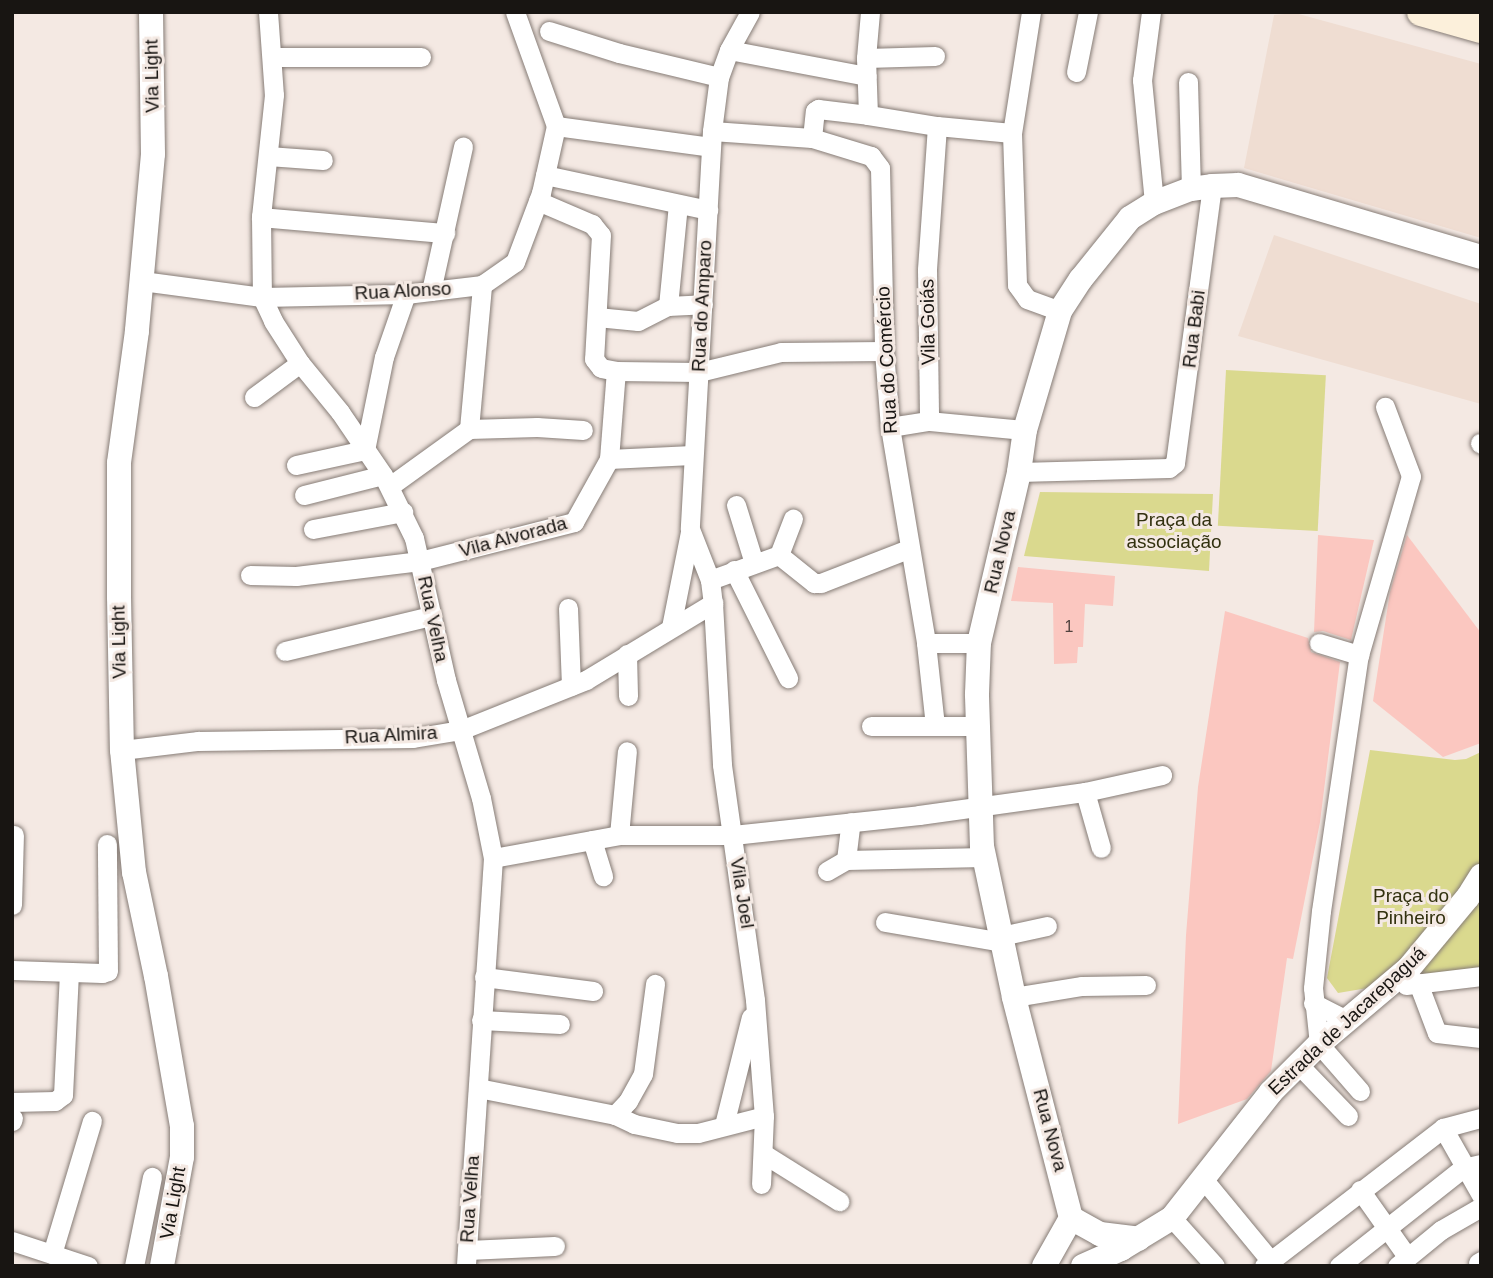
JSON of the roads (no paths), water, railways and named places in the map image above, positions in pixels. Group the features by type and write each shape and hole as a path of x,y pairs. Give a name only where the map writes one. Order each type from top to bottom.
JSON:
{"main road":[{"path":"1421,12 1481,29"}],"street":[{"name":"Via Light","path":"151,12 153,154 142,281 120,463 121,750 134,872 156,976 182,1126 182,1157 162,1266"},
{"name":"Rua Velha","path":"268,12 274,95 261,217 262,297 273,321 300,363 340,412 387,480 403,512 420,561 431,617 481,798 493,858 466,1258"},
{"name":"Rua do Amparo","path":"713,603 710,580 690,529 711,139 719,77 729,50 750,12"},
{"path":"868,115 866,67 870,12"},
{"path":"1031,12 1012,133 1018,291 1027,299 1060,311"},
{"path":"1076,72 1088,12"},
{"path":"1151,12 1142,80 1154,203"},
{"path":"556,126 518,18 550,22 619,53 719,77"},
{"path":"729,50 866,67 935,56"},
{"path":"272,57 421,57"},
{"name":"Rua Babi","path":"1019,472 1169,468 1177,458 1201,187 1188,82"},
{"path":"812,138 815,111 818,109 937,126 1012,133"},
{"name":"Rua Alonso","path":"142,281 262,297 406,294 482,285 515,262 538,201 556,126"},
{"name":"Rua do Comércio","path":"556,126 711,139 812,138 871,156 880,168 884,351 890,427 908,549 926,643 935,726"},
{"name":"Vila Goiás","path":"929,421 928,270 937,126"},
{"path":"431,291 463,148"},
{"path":"268,156 323,160"},
{"path":"545,175 708,210"},
{"name":"Rua Nova","path":"1071,1218 1014,997 984,857 978,726 979,643 1019,472 1025,430 1060,311 1081,279 1130,218 1154,203 1201,187 1238,185 1481,257"},
{"path":"538,201 592,224 601,235 594,359 601,368 615,372 699,372 781,352 884,351"},
{"path":"668,306 678,204"},
{"path":"261,217 445,233"},
{"path":"469,429 482,285"},
{"path":"296,465 365,450 384,357 406,294"},
{"path":"597,317 638,321 668,306 703,304"},
{"path":"254,397 300,363"},
{"name":"Vila Alvorada","path":"250,575 296,576 420,561 574,522 608,460 615,372"},
{"path":"1360,1091 1319,1044 1313,1003 1321,911 1359,655 1411,476 1385,407"},
{"path":"890,427 929,421 1025,430"},
{"path":"304,495 387,480 469,429 537,427 583,430"},
{"path":"608,460 692,455"},
{"path":"736,505 754,563"},
{"path":"313,529 403,512"},
{"path":"779,555 793,519"},
{"path":"671,627 690,529"},
{"path":"779,555 817,583 908,549"},
{"path":"710,580 779,555"},
{"path":"734,570 788,678"},
{"name":"Rua Almira","path":"121,750 198,741 413,738 461,730 571,686 713,603"},
{"name":"Vila Joel","path":"713,603 722,765 755,1000 764,1116 761,1184"},
{"path":"568,608 571,686"},
{"path":"285,651 431,617"},
{"path":"926,643 979,643"},
{"path":"1318,643 1359,655"},
{"path":"627,654 628,696"},
{"path":"871,726 978,726"},
{"path":"619,835 626,751"},
{"path":"493,858 619,835 733,835 980,806 1085,792 1162,775"},
{"path":"1085,792 1101,848"},
{"path":"846,860 851,822"},
{"path":"12,905 14,835"},
{"path":"592,840 603,876"},
{"path":"12,970 102,974 110,968 107,844"},
{"path":"827,871 846,860 984,857"},
{"name":"Estrada de Jacarepaguá","path":"1083,1266 1140,1239 1172,1218 1265,1099 1319,1044 1409,968 1468,897 1481,876"},
{"path":"884,922 1002,939 1047,926"},
{"path":"13,1113 55,1101 63,1095 69,972"},
{"path":"1385,990 1418,983 1481,976"},
{"path":"484,977 593,991"},
{"path":"1418,983 1437,1033 1444,1036 1481,1038"},
{"path":"615,1115 628,1101 643,1074 655,984"},
{"path":"1014,997 1082,986 1146,985"},
{"path":"724,1125 755,1000"},
{"path":"1313,1003 1348,1020"},
{"path":"481,1020 560,1024"},
{"path":"1298,1064 1348,1116"},
{"path":"478,1088 615,1115 634,1124 677,1133 698,1133 764,1116"},
{"path":"1204,1180 1267,1263 1443,1128 1481,1118"},
{"path":"52,1254 93,1121"},
{"path":"1443,1128 1472,1166 1481,1195"},
{"path":"764,1154 839,1201"},
{"path":"1339,1266 1472,1166"},
{"path":"134,1266 152,1177"},
{"path":"1360,1190 1387,1228 1402,1261 1481,1207"},
{"path":"1044,1266 1071,1218 1100,1234 1140,1239"},
{"path":"1172,1218 1215,1266"},
{"path":"13,1245 88,1266"},
{"path":"466,1258 555,1246"}],"park label":[{"name":"Praça da associação","path":"1174,531"},
{"name":"Praça do Pinheiro","path":"1411,907"}]}
